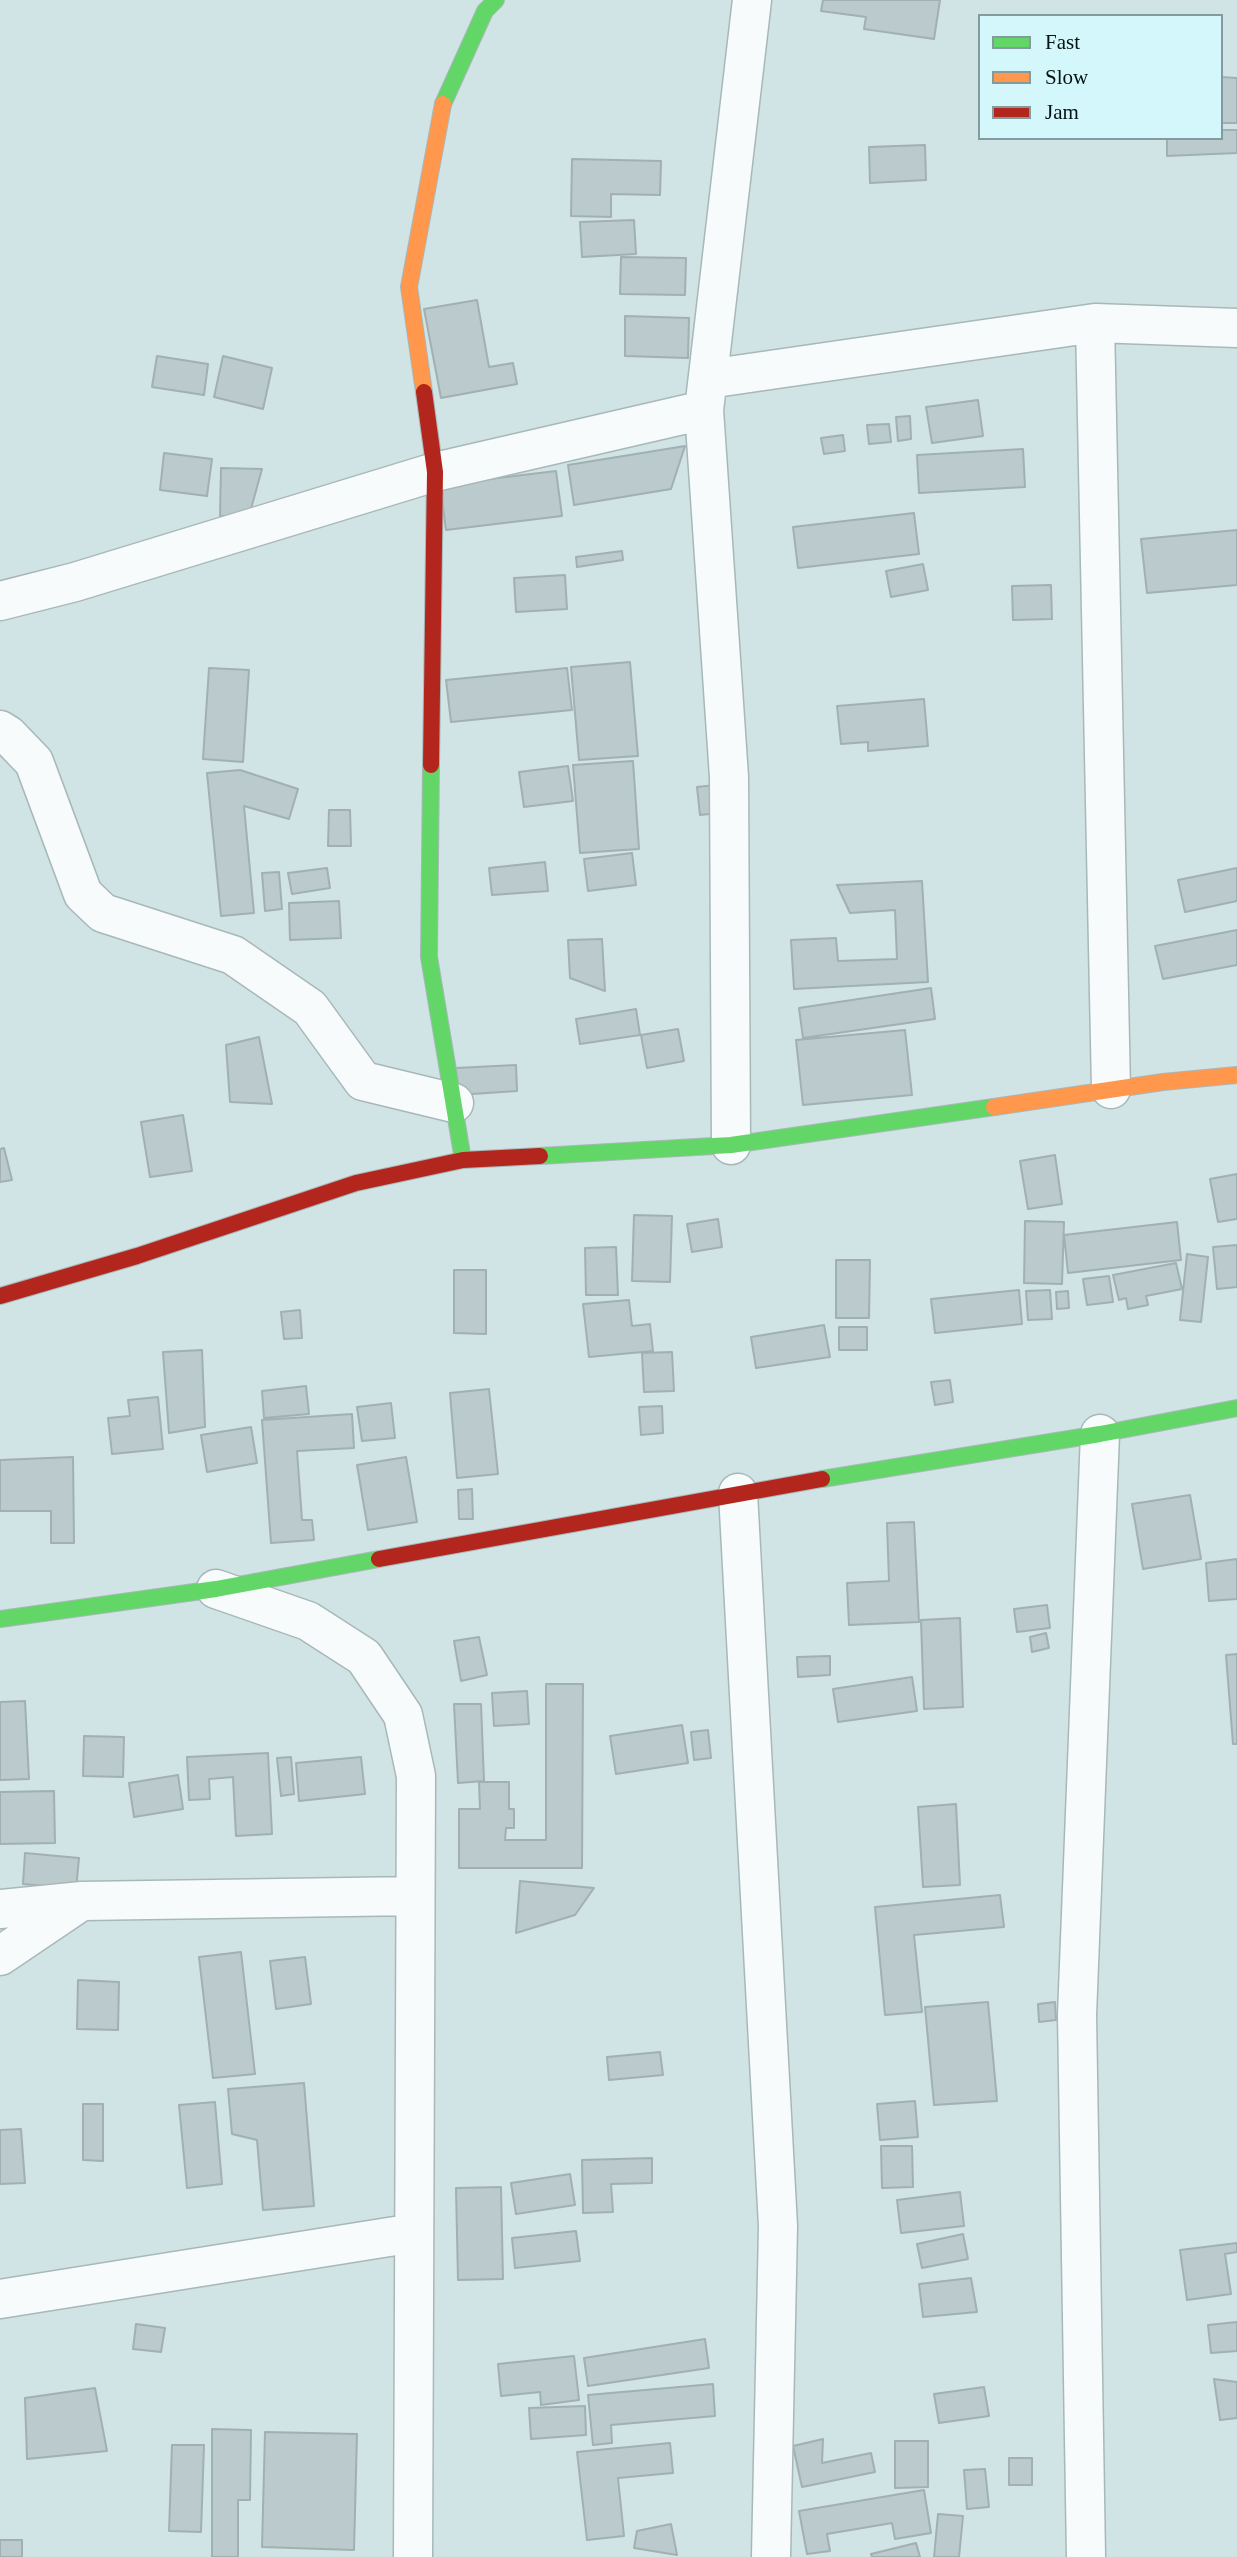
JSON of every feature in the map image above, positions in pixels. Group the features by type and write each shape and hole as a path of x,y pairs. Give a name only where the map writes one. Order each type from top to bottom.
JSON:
{"street":[{"path":"463,1160 429,957 435,472 409,286 440,110 485,11 495,0"},
{"path":"731,1144 729,777 706,395 752,0"},
{"path":"0,601 75,582 435,472 706,395 1095,323 1237,328"},
{"path":"1095,323 1111,1089"},
{"path":"0,730 34,762 83,894 103,913 233,955 310,1008 363,1081 454,1103"},
{"path":"0,1296 137,1256 356,1183 463,1160 731,1144 1111,1089 1237,1075"},
{"path":"0,1619 216,1589 738,1493 1100,1434 1237,1408"},
{"path":"1086,2557 1077,2015 1100,1434"},
{"path":"738,1493 778,2227 771,2557"},
{"path":"216,1589 308,1621 364,1657 403,1715 416,1776 413,2557"},
{"path":"2,1915 82,1901 415,1896"},
{"path":"0,1956 82,1901"},
{"path":"0,2299 414,2233"}],"building":[{"path":"823,0 940,0 934,39 864,29 866,17 821,11"},
{"path":"1223,77 1237,78 1237,123 1223,123"},
{"path":"1223,130 1237,130 1237,153 1167,156 1167,140 1223,140"},
{"path":"925,145 926,180 870,183 869,147"},
{"path":"572,159 661,161 660,195 611,194 611,217 571,216"},
{"path":"634,220 636,254 582,257 580,222"},
{"path":"621,257 686,258 685,295 620,294"},
{"path":"477,300 489,367 513,363 517,384 441,398 424,309"},
{"path":"625,316 689,318 688,358 625,356"},
{"path":"157,356 208,364 204,395 152,387"},
{"path":"223,356 272,368 263,409 214,397"},
{"path":"978,400 983,436 932,443 926,407"},
{"path":"910,416 911,439 898,441 896,417"},
{"path":"889,424 891,442 869,444 867,425"},
{"path":"843,435 845,451 824,454 821,438"},
{"path":"685,446 671,489 574,505 568,465"},
{"path":"1023,449 1025,487 919,493 917,455"},
{"path":"164,453 212,459 207,496 160,490"},
{"path":"221,468 262,469 249,516 220,516"},
{"path":"556,471 562,516 446,530 440,485"},
{"path":"914,513 919,554 798,568 793,527"},
{"path":"1237,530 1237,585 1147,593 1141,539"},
{"path":"622,551 623,560 577,567 576,557"},
{"path":"923,564 928,590 891,597 886,571"},
{"path":"565,575 567,609 516,612 514,578"},
{"path":"1051,585 1052,619 1013,620 1012,586"},
{"path":"630,662 638,756 579,760 571,667"},
{"path":"209,668 249,670 243,762 203,759"},
{"path":"567,668 572,710 451,722 446,680"},
{"path":"924,699 928,746 868,751 868,742 841,744 837,706"},
{"path":"633,761 639,849 580,853 573,765"},
{"path":"568,766 573,801 524,807 519,772"},
{"path":"240,770 298,789 289,819 244,806 254,913 221,916 207,773"},
{"path":"716,785 719,813 700,815 697,787"},
{"path":"329,810 350,810 351,846 328,846"},
{"path":"632,853 636,885 588,891 584,859"},
{"path":"545,862 548,891 492,895 489,868"},
{"path":"327,868 330,888 292,894 288,873"},
{"path":"1237,868 1237,901 1185,912 1178,880"},
{"path":"279,872 282,909 265,911 262,873"},
{"path":"922,881 928,982 794,989 791,940 836,938 838,961 897,959 895,910 850,913 837,885"},
{"path":"339,901 341,938 290,940 289,903"},
{"path":"1237,930 1237,965 1163,979 1155,946"},
{"path":"602,939 605,991 570,978 568,940"},
{"path":"931,988 935,1019 803,1038 799,1008"},
{"path":"636,1009 640,1035 580,1044 576,1019"},
{"path":"678,1029 684,1061 647,1068 641,1035"},
{"path":"905,1030 912,1095 803,1105 796,1040"},
{"path":"259,1037 272,1104 230,1102 226,1045"},
{"path":"516,1065 517,1091 457,1095 456,1068"},
{"path":"183,1115 192,1171 150,1177 141,1122"},
{"path":"4,1148 12,1180 0,1182 0,1149"},
{"path":"1055,1155 1062,1204 1028,1209 1020,1161"},
{"path":"1237,1174 1237,1219 1218,1222 1210,1179"},
{"path":"634,1215 672,1216 670,1282 632,1281"},
{"path":"718,1219 722,1247 692,1252 687,1224"},
{"path":"1025,1221 1064,1222 1062,1284 1024,1283"},
{"path":"1177,1222 1181,1260 1068,1273 1064,1235"},
{"path":"1237,1245 1237,1287 1217,1289 1213,1247"},
{"path":"616,1247 618,1295 586,1295 585,1248"},
{"path":"1187,1254 1208,1257 1201,1322 1180,1320"},
{"path":"836,1260 870,1260 869,1318 836,1318"},
{"path":"1176,1263 1182,1289 1146,1296 1148,1305 1128,1309 1126,1298 1119,1300 1113,1275"},
{"path":"454,1270 486,1270 486,1334 454,1333"},
{"path":"1109,1276 1113,1302 1087,1305 1083,1279"},
{"path":"1019,1290 1022,1324 935,1333 931,1299"},
{"path":"1050,1290 1052,1319 1028,1320 1026,1291"},
{"path":"1068,1291 1069,1308 1057,1309 1056,1292"},
{"path":"629,1300 632,1326 650,1324 653,1351 589,1357 583,1304"},
{"path":"300,1310 302,1338 284,1339 281,1312"},
{"path":"824,1325 830,1357 756,1368 751,1337"},
{"path":"839,1327 867,1327 867,1350 839,1350"},
{"path":"202,1350 205,1427 169,1433 163,1352"},
{"path":"672,1352 674,1391 644,1392 642,1353"},
{"path":"950,1380 953,1402 935,1405 931,1382"},
{"path":"306,1386 309,1414 264,1418 262,1391"},
{"path":"489,1389 498,1474 457,1478 450,1393"},
{"path":"158,1397 163,1449 112,1454 108,1418 130,1416 128,1400"},
{"path":"391,1403 395,1438 362,1441 357,1407"},
{"path":"662,1406 663,1433 641,1435 639,1407"},
{"path":"352,1414 354,1448 297,1451 302,1520 312,1520 314,1540 271,1543 262,1420"},
{"path":"251,1427 257,1463 207,1472 201,1435"},
{"path":"73,1457 74,1543 51,1543 51,1511 0,1511 0,1460"},
{"path":"406,1457 417,1522 368,1530 357,1465"},
{"path":"472,1489 473,1519 459,1519 458,1490"},
{"path":"1190,1495 1201,1559 1143,1569 1132,1504"},
{"path":"914,1522 919,1622 849,1625 847,1583 889,1581 887,1523"},
{"path":"1237,1559 1237,1599 1209,1601 1206,1563"},
{"path":"1047,1605 1050,1628 1017,1632 1014,1609"},
{"path":"960,1618 963,1707 924,1709 921,1620"},
{"path":"1046,1633 1049,1648 1032,1652 1030,1637"},
{"path":"479,1637 487,1675 461,1681 454,1641"},
{"path":"1237,1654 1237,1744 1233,1744 1226,1655"},
{"path":"830,1656 830,1675 798,1677 797,1657"},
{"path":"912,1677 917,1711 838,1722 833,1689"},
{"path":"546,1684 583,1684 582,1868 459,1868 459,1809 480,1809 479,1782 509,1782 509,1809 514,1809 514,1828 506,1828 505,1840 546,1840"},
{"path":"527,1691 529,1724 494,1726 492,1693"},
{"path":"25,1701 29,1779 0,1780 0,1702"},
{"path":"454,1704 481,1704 484,1781 458,1783"},
{"path":"682,1725 688,1763 616,1774 610,1736"},
{"path":"708,1730 711,1758 694,1760 691,1732"},
{"path":"84,1736 124,1737 123,1777 83,1776"},
{"path":"268,1753 272,1834 236,1836 233,1777 209,1779 210,1799 189,1800 187,1757"},
{"path":"291,1757 294,1794 281,1796 277,1758"},
{"path":"361,1757 365,1794 299,1801 296,1763"},
{"path":"178,1775 183,1809 134,1817 129,1783"},
{"path":"54,1791 55,1843 0,1844 0,1792"},
{"path":"956,1804 960,1885 923,1887 918,1807"},
{"path":"25,1853 79,1858 76,1889 23,1884"},
{"path":"520,1881 594,1888 575,1915 516,1933"},
{"path":"1000,1895 1004,1927 914,1935 922,2012 885,2015 875,1907"},
{"path":"241,1952 255,2074 213,2078 199,1957"},
{"path":"305,1957 311,2004 276,2009 270,1961"},
{"path":"78,1980 119,1982 118,2030 77,2029"},
{"path":"988,2002 997,2101 934,2105 925,2007"},
{"path":"1055,2002 1056,2020 1039,2022 1038,2004"},
{"path":"660,2052 663,2075 609,2080 607,2057"},
{"path":"304,2083 314,2206 263,2210 257,2140 232,2134 228,2089"},
{"path":"915,2101 918,2137 880,2140 877,2104"},
{"path":"215,2102 222,2184 187,2188 179,2105"},
{"path":"83,2104 103,2104 103,2161 83,2160"},
{"path":"21,2129 25,2183 0,2184 0,2130"},
{"path":"881,2146 912,2146 913,2187 882,2188"},
{"path":"652,2158 652,2183 611,2184 613,2212 583,2213 582,2160"},
{"path":"570,2174 575,2205 516,2214 511,2183"},
{"path":"501,2187 503,2279 458,2280 456,2188"},
{"path":"960,2192 964,2226 901,2233 897,2200"},
{"path":"576,2231 580,2261 515,2268 512,2238"},
{"path":"963,2234 968,2259 922,2268 917,2244"},
{"path":"1237,2243 1237,2252 1225,2254 1231,2294 1187,2300 1180,2250"},
{"path":"971,2278 977,2312 923,2317 919,2284"},
{"path":"1237,2322 1237,2351 1211,2353 1208,2325"},
{"path":"136,2324 165,2328 161,2352 133,2349"},
{"path":"705,2339 709,2368 588,2386 584,2358"},
{"path":"574,2356 579,2400 541,2405 540,2392 501,2396 498,2364"},
{"path":"1214,2379 1237,2382 1237,2418 1220,2420"},
{"path":"713,2384 715,2416 611,2425 612,2443 593,2445 588,2395"},
{"path":"984,2387 989,2416 939,2423 934,2394"},
{"path":"95,2388 107,2451 27,2459 25,2398"},
{"path":"585,2406 586,2435 531,2439 529,2408"},
{"path":"212,2429 251,2430 250,2500 238,2500 238,2557 212,2557"},
{"path":"265,2432 357,2434 354,2550 262,2547"},
{"path":"823,2439 822,2463 871,2453 875,2472 802,2487 793,2446"},
{"path":"895,2441 928,2441 928,2487 895,2488"},
{"path":"670,2443 673,2473 618,2478 624,2536 587,2540 577,2452"},
{"path":"172,2445 204,2445 201,2532 169,2531"},
{"path":"1009,2458 1032,2458 1032,2485 1009,2485"},
{"path":"985,2469 989,2507 967,2509 964,2470"},
{"path":"924,2490 931,2533 895,2539 892,2523 827,2534 830,2551 807,2554 799,2511"},
{"path":"938,2514 963,2516 959,2557 934,2557"},
{"path":"671,2524 677,2555 634,2548 637,2531"},
{"path":"0,2540 22,2540 22,2557 0,2557"},
{"path":"916,2543 920,2557 872,2557 871,2554"}],"traffic: fast":[{"path":"443,104 485,11 496,0"},
{"path":"431,765 429,957 463,1160"},
{"path":"540,1156 731,1145 994,1107"},
{"path":"822,1479 1100,1434 1237,1408"},
{"path":"0,1619 216,1589 379,1559"}],"traffic: slow":[{"path":"424,392 409,287 443,104"},
{"path":"994,1107 1163,1082 1237,1075"}],"traffic: jam":[{"path":"424,392 435,472 431,765"},
{"path":"0,1296 137,1256 356,1183 463,1160 540,1156"},
{"path":"379,1559 822,1479"}]}
